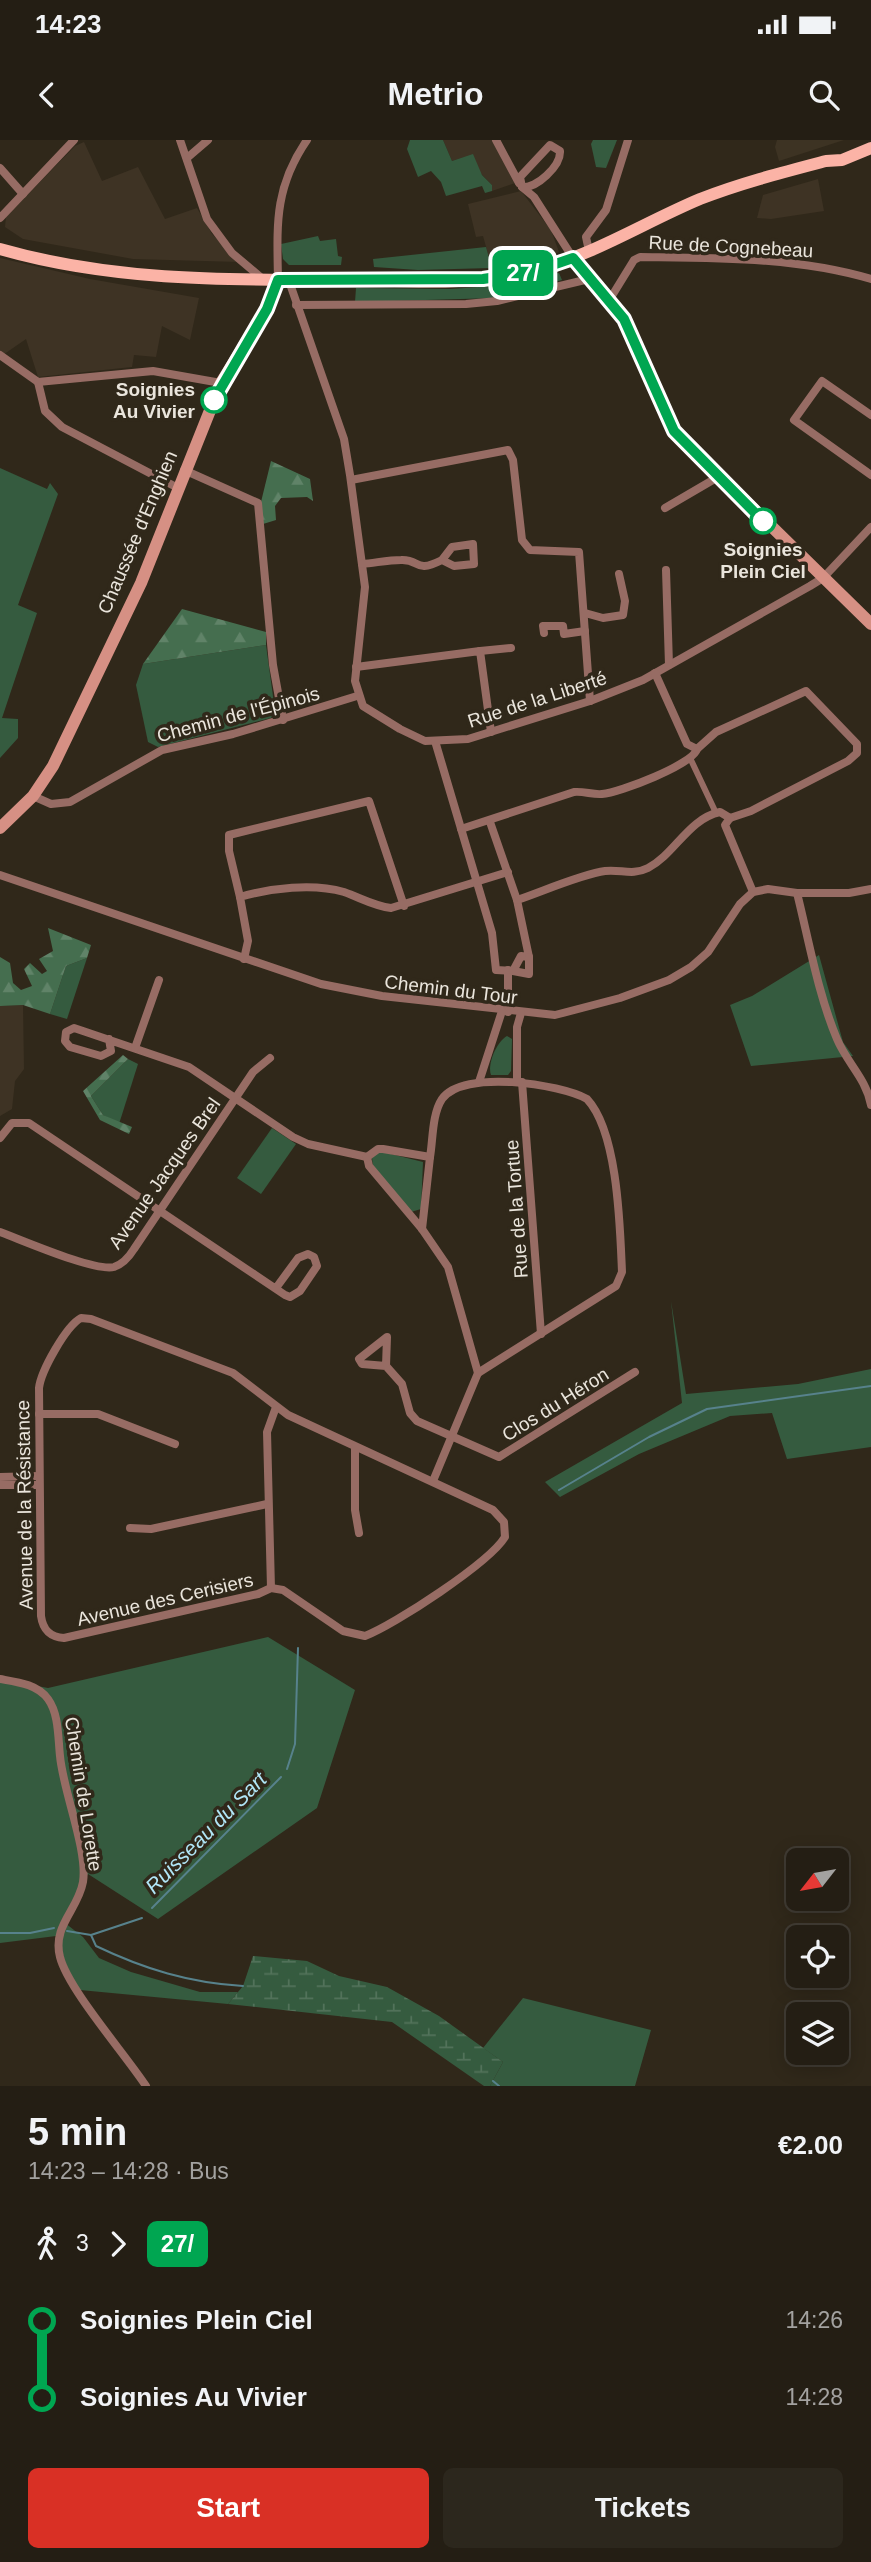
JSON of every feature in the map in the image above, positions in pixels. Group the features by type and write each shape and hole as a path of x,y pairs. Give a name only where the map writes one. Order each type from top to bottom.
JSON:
{"main road":[{"path":"0,249 64,265 132,276 264,280 483,279 535,271 573,258 701,199 826,160 842,152 871,147"},
{"path":"573,258 624,319 674,431 871,624"},
{"name":"Chaussée d'Enghien","path":"0,828 33,796 53,766 141,583 221,383 284,280"}],"street":[{"path":"0,218 74,140"},
{"path":"180,140 207,219 232,254 264,280"},
{"path":"187,158 208,140"},
{"path":"307,140 289,169 281,194 284,280 296,305 344,439 365,587 356,667 357,695"},
{"path":"496,140 520,185 534,197 573,258"},
{"path":"589,251 586,237 610,200 628,140"},
{"path":"558,143 561,154 559,160 533,186 520,185 520,177 548,147 558,143"},
{"path":"0,168 23,194"},
{"path":"533,186 534,197"},
{"name":"Rue de Cognebeau","path":"610,299 637,257 762,260 825,268 871,279"},
{"path":"296,305 466,304 497,300 589,279"},
{"path":"0,355 38,382 153,371 221,383"},
{"path":"871,415 822,381 794,420 871,475"},
{"path":"38,382 41,402 51,418 178,488"},
{"path":"351,480 508,450 513,460 522,540 530,550 579,552 590,701"},
{"path":"184,470 258,503 273,665 283,720"},
{"path":"665,508 718,477"},
{"name":"Rue de la Liberté","path":"357,695 363,706 379,718 425,741 468,739 590,701 655,673 823,578 871,527"},
{"path":"362,564 405,560 415,566 428,567 442,559"},
{"path":"666,570 669,665"},
{"path":"585,613 603,618 623,615 625,601 619,574"},
{"path":"544,633 543,626 563,626 564,634 585,631"},
{"path":"356,667 512,648"},
{"path":"480,651 491,732"},
{"path":"655,673 694,755 716,813 730,818"},
{"path":"461,829 490,822 514,810 574,792 586,790 602,794 648,779 694,755 716,732 806,691 857,744 857,753 848,761 751,811 730,818 725,825 753,892 768,889 797,893 849,893 871,889"},
{"name":"Chemin de l'Épinois","path":"33,796 51,804 70,802 162,750 283,720 357,695"},
{"path":"435,741 492,933 496,970 529,974 529,957 517,900 490,822"},
{"path":"244,959 248,941 229,851 229,835 369,801 404,906"},
{"path":"517,900 605,871 628,874 646,869 665,857 683,836 716,813"},
{"path":"240,897 313,888 343,892 380,907 404,906 508,872"},
{"name":"Chemin du Tour","path":"0,875 244,959 347,991 505,1012 555,1015 574,1013 669,980 691,967 708,952 740,904 753,892"},
{"path":"797,893 834,1030 845,1055 863,1079 871,1105"},
{"path":"479,1082 505,1012 511,970 521,956 529,957"},
{"path":"135,1048 159,980"},
{"name":"Rue de la Tortue","path":"521,1013 517,1027 520,1082 541,1334"},
{"path":"109,1040 111,1051 101,1056 70,1047 65,1041 66,1032 74,1028 189,1067 234,1099 308,1144 367,1157"},
{"name":"Avenue Jacques Brel","path":"0,1232 93,1266 112,1267 129,1257 253,1072 270,1058"},
{"path":"271,1588 267,1432 276,1407 433,1482 478,1373 616,1286 622,1272 615,1167 593,1105 580,1094 520,1082 479,1082 449,1092 442,1099 430,1157 422,1229"},
{"path":"0,1138 12,1123 29,1123 276,1289 289,1297 295,1296 317,1266 314,1256 303,1254 298,1258 276,1289"},
{"path":"367,1157 373,1151 383,1149 430,1157"},
{"path":"367,1157 369,1166 422,1229 451,1274 478,1373"},
{"name":"Avenue de la Résistance","path":"64,1639 51,1635 42,1625 39,1414 41,1375 73,1324 81,1318 92,1318 233,1373 276,1407"},
{"path":"386,1366 402,1384 412,1418 452,1437"},
{"name":"Clos du Héron","path":"452,1437 499,1457 635,1372"},
{"path":"39,1414 98,1414 175,1444"},
{"path":"355,1447 355,1510 359,1533"},
{"name":"Avenue de la Résistance","path":"0,1477 39,1480"},
{"name":"Avenue de la Résistance","path":"0,1485 39,1480"},
{"name":"Avenue des Cerisiers","path":"64,1639 258,1594 271,1588 283,1590 343,1631 357,1636 372,1634 409,1614 492,1551 505,1537 506,1529 500,1515 433,1482"},
{"path":"131,1528 151,1529 267,1504"},
{"name":"Chemin de Lorette","path":"0,1679 37,1688 46,1696 54,1710 61,1768 80,1854 83,1881 60,1930 59,1955 74,1985 146,2086"}],"shaded area":[{"path":"443,140 494,140 515,183 492,191 492,185 465,157 452,161"},
{"path":"777,140 844,140 779,161 775,147"},
{"path":"84,142 102,181 138,167 165,219 197,208 212,234 240,262 133,259 23,239 5,227 6,217 75,146"},
{"path":"818,179 824,211 771,219 757,218 763,195"},
{"path":"521,191 551,230 559,252 550,257 492,268 483,236 476,237 468,204"},
{"path":"0,258 90,279 199,298 190,340 162,326 156,357 134,355 132,367 38,377 26,339 0,357"},
{"path":"23,1005 24,1069 15,1081 12,1109 0,1116 0,1006"}],"green space":[{"path":"410,140 443,140 452,161 473,154 482,175 492,185 492,191 485,193 482,186 446,196 441,182 431,171 418,177 407,149"},
{"path":"593,140 617,140 606,168 596,167 591,144"},
{"path":"318,236 320,241 336,239 338,256 342,257 341,265 289,265 283,259 281,244"},
{"path":"486,247 492,268 418,270 374,267 373,259"},
{"path":"559,273 562,280 496,298 355,302 356,288 450,289 494,286"},
{"path":"271,461 310,479 313,501 307,497 281,498 275,506 276,520 263,524 261,502"},
{"path":"0,468 47,489 50,483 58,494 18,605 37,613 2,718 18,719 18,738 0,758"},
{"path":"182,609 266,632 266,645 143,664"},
{"path":"266,645 275,711 271,718 158,747 148,742 136,685 143,664"},
{"path":"48,928 91,945 87,958 66,966 50,1014 23,1005 0,1006 0,957 10,963 13,983 21,990 32,986 24,969 30,963 42,974 47,971 39,959 53,951"},
{"path":"819,955 843,1042 853,1056 751,1066 730,1005 752,996"},
{"path":"87,958 67,1019 50,1014 66,966"},
{"path":"507,1036 512,1039 511,1071 508,1075 491,1075 493,1054"},
{"path":"123,1055 128,1059 91,1096 103,1115 132,1127 129,1134 100,1120 83,1091"},
{"path":"128,1059 138,1064 119,1124 103,1115 91,1096"},
{"path":"272,1128 296,1144 261,1194 237,1178"},
{"path":"379,1151 423,1162 421,1209 411,1212 373,1167 372,1158"},
{"path":"671,1301 686,1394 798,1384 871,1369 871,1447 787,1459 772,1413 730,1416 639,1454 560,1497 545,1482 682,1403"},
{"path":"268,1637 355,1690 317,1808 158,1919 88,1874 56,1936 0,1943 0,1679 48,1688"},
{"path":"65,1923 83,1937 99,1958 131,1972 200,1992 238,1992 228,2004 80,1990 70,1974 62,1950"},
{"path":"253,1956 307,1961 339,1976 387,1987 439,2016 503,2062 490,2086 484,2086 392,2022 228,2004 243,1986"},
{"path":"523,1998 651,2030 635,2086 490,2086 503,2062 483,2048"}],"waterway":[{"name":"Ruisseau du Sart","path":"559,1490 649,1437 707,1409 871,1386"},
{"name":"Ruisseau du Sart","path":"287,1769 295,1744 298,1648"},
{"name":"Ruisseau du Sart","path":"152,1908 281,1777"},
{"name":"Ruisseau du Sart","path":"67,1931 91,1935 142,1918"},
{"name":"Ruisseau du Sart","path":"0,1933 30,1933 54,1928"},
{"path":"91,1935 96,1946 132,1962 204,1982 243,1986"},
{"path":"493,2081 499,2086"}],"bus line":[{"name":"27/","path":"214,400 221,383 267,309 278,280 448,281 497,278 535,271 573,258 624,319 674,431 763,521"}],"place":[{"name":"Soignies Au Vivier","path":"214,400"},
{"name":"Soignies Plein Ciel","path":"763,521"}]}
